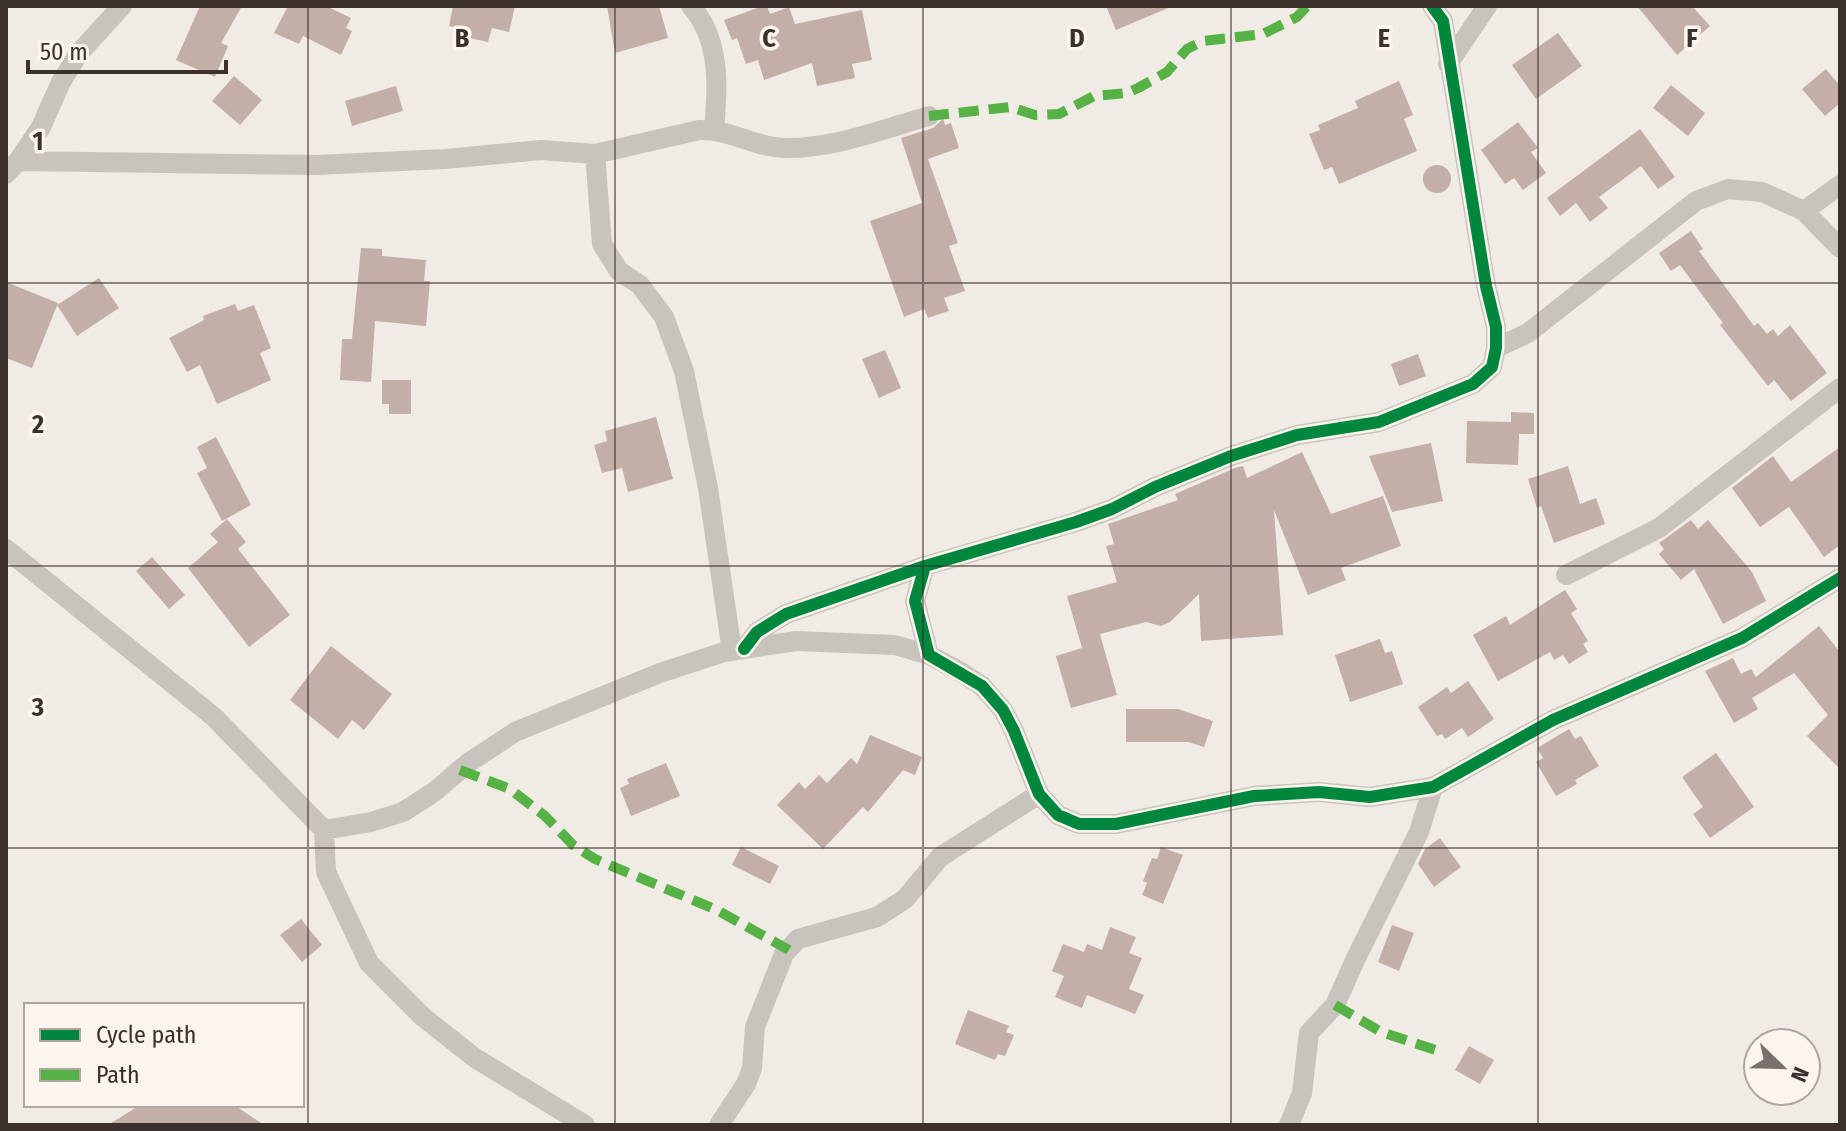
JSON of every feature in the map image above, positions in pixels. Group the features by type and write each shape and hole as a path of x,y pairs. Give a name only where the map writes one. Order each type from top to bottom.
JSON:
{"street":[{"path":"691,6 700,16 709,39 718,78 714,130"},
{"path":"738,650 757,632 786,614 925,566 1076,522 1231,456 1297,435 1379,422 1473,384 1492,367 1496,327 1486,286 1443,21 1432,6"},
{"path":"1448,64 1487,6"},
{"path":"12,168 41,127 61,82 79,53 112,10"},
{"path":"12,168 316,165 445,159 541,150 595,154 699,130 727,132 766,146 786,148 832,143 929,116"},
{"path":"595,154 602,244 619,271 640,285 664,317 684,371 738,650"},
{"path":"1804,211 1840,185"},
{"path":"1496,348 1528,333 1696,201 1728,189 1762,192 1804,211 1840,248"},
{"path":"1566,575 1659,528 1840,388"},
{"path":"6,549 214,717 324,830 326,872 369,963 423,1017 475,1058 585,1125"},
{"path":"925,566 915,601 929,655"},
{"path":"324,830 371,822 403,812 515,732 660,673 738,650 796,641 895,645 929,655 982,686 1003,710 1039,794 1058,815 1079,824 1116,824 1254,796 1319,792 1370,797 1433,787 1553,720 1742,638 1840,578"},
{"path":"1289,1125 1302,1093 1309,1033 1335,1005 1419,832 1433,787"},
{"path":"719,1125 746,1084 752,1068 755,1027 784,954 798,939 877,917 905,899 940,857 1039,794"}],"building":[{"path":"200,6 242,6 221,43 228,46 215,77 176,60"},
{"path":"288,6 326,6 351,18 346,28 352,31 341,55 303,36 299,44 274,33"},
{"path":"453,6 515,6 509,32 492,28 488,42 456,35 458,28 449,26"},
{"path":"607,6 659,6 668,38 615,53"},
{"path":"767,6 770,14 789,7 795,24 862,10 872,60 852,64 855,78 817,86 812,63 764,80 758,60 746,64 737,38 732,40 724,20"},
{"path":"1106,6 1173,6 1116,30"},
{"path":"1637,6 1692,6 1710,26 1677,55"},
{"path":"1558,33 1582,66 1536,99 1512,65"},
{"path":"1826,69 1840,86 1840,103 1825,116 1802,89"},
{"path":"234,76 262,100 240,125 212,101"},
{"path":"1399,81 1413,115 1404,119 1417,151 1339,184 1332,167 1324,170 1309,134 1320,130 1318,125 1358,108 1355,101"},
{"path":"1671,85 1705,113 1688,136 1653,108"},
{"path":"396,86 403,111 352,126 345,101"},
{"path":"943,119 945,125 951,123 959,148 928,159 958,243 949,246 965,291 944,298 949,311 928,318 924,309 904,317 870,221 922,203 901,138 933,128"},
{"path":"1518,122 1538,148 1531,152 1546,173 1523,190 1514,178 1505,184 1481,150"},
{"path":"1640,129 1675,177 1658,189 1641,166 1599,197 1608,208 1590,222 1576,203 1560,216 1547,198"},
{"path":"1437,165 1447,169 1451,179 1447,189 1437,193 1427,189 1423,179 1427,169"},
{"path":"1691,231 1703,249 1699,251 1754,326 1758,323 1767,334 1773,329 1778,336 1790,325 1827,373 1791,401 1774,380 1768,386 1720,325 1723,323 1680,265 1671,271 1659,253"},
{"path":"361,248 382,249 382,256 426,260 424,281 430,281 426,326 375,321 371,382 340,380 342,339 352,339"},
{"path":"99,278 119,308 77,336 57,305"},
{"path":"6,282 58,303 32,368 6,358"},
{"path":"235,304 238,311 254,305 271,348 260,353 271,380 217,404 200,365 187,372 169,338 204,320 203,316"},
{"path":"885,350 901,388 879,398 862,359"},
{"path":"1418,354 1426,376 1399,386 1391,364"},
{"path":"382,380 411,380 411,414 389,414 389,404 382,404"},
{"path":"1511,412 1534,413 1534,434 1519,434 1518,465 1466,463 1467,421 1511,422"},
{"path":"656,417 673,479 628,492 622,468 602,473 594,445 607,441 605,431"},
{"path":"216,437 251,505 222,521 197,473 207,468 197,447"},
{"path":"1431,443 1443,501 1392,512 1369,456"},
{"path":"1840,447 1840,545 1824,557 1789,507 1760,527 1732,488 1773,456 1791,482"},
{"path":"1302,452 1331,514 1383,496 1401,546 1341,568 1346,580 1308,595 1274,510 1283,635 1201,641 1199,594 1170,622 1161,626 1146,622 1100,634 1117,695 1071,708 1056,656 1082,648 1067,596 1117,582 1106,546 1114,544 1108,524 1178,500 1175,494 1235,468 1243,466 1247,478"},
{"path":"1568,466 1580,504 1596,498 1605,524 1554,543 1541,506 1537,508 1528,479"},
{"path":"227,519 246,542 238,549 290,615 249,647 188,568 218,542 210,534"},
{"path":"1691,520 1698,529 1708,520 1752,572 1766,601 1723,624 1694,569 1681,580 1659,554 1664,549 1659,543"},
{"path":"152,557 185,595 169,609 136,571"},
{"path":"1565,590 1577,609 1571,613 1588,641 1583,644 1588,652 1569,664 1563,655 1554,660 1550,652 1498,681 1473,635 1506,616 1510,625"},
{"path":"1819,626 1840,652 1840,769 1807,736 1828,715 1794,673 1752,698 1758,709 1734,723 1705,671 1733,658 1741,674 1751,669 1756,677"},
{"path":"1380,639 1385,653 1392,651 1403,684 1350,702 1335,655"},
{"path":"331,646 392,694 364,730 352,720 338,739 290,700"},
{"path":"1468,681 1494,719 1468,737 1462,728 1445,739 1442,734 1437,736 1418,707 1447,687 1451,693"},
{"path":"1126,709 1178,709 1213,721 1204,747 1188,742 1126,742"},
{"path":"1569,729 1575,739 1581,736 1599,766 1556,796 1536,762 1543,758 1537,748"},
{"path":"870,735 922,757 915,775 903,770 868,812 863,807 823,849 777,805 799,782 805,789 819,775 827,783 851,758 857,764"},
{"path":"1716,753 1754,807 1710,838 1693,814 1703,807 1682,777"},
{"path":"666,763 680,796 631,816 620,788 629,784 627,779"},
{"path":"1440,838 1461,867 1434,887 1418,864 1425,849"},
{"path":"741,847 779,866 770,884 732,865"},
{"path":"1161,847 1183,855 1163,904 1142,895 1147,883 1143,881 1152,858 1157,859"},
{"path":"301,919 322,945 302,962 280,935"},
{"path":"1392,925 1414,933 1399,971 1378,962"},
{"path":"1110,927 1136,937 1129,953 1142,958 1129,989 1144,995 1135,1014 1087,995 1082,1008 1055,997 1064,976 1052,971 1063,944 1084,952 1087,944 1102,950"},
{"path":"968,1010 1009,1026 1006,1032 1014,1035 1005,1056 998,1054 995,1060 955,1044"},
{"path":"1469,1046 1494,1060 1480,1084 1455,1070"},
{"path":"137,1107 237,1107 264,1125 108,1125"}],"marked path":[{"path":"929,116 1010,107 1035,115 1059,114 1094,96 1127,93 1138,88 1167,72 1187,49 1203,41 1263,34 1297,17 1307,6"},
{"path":"460,770 510,789 545,816 573,845 595,859 717,910 789,950"},
{"path":"1335,1005 1381,1032 1439,1051"}],"cycle path":[{"path":"744,649 757,632 786,614 925,566 1076,522 1231,456 1297,435 1379,422 1473,384 1492,367 1496,327 1486,286 1443,21 1432,6"},
{"path":"925,566 915,601 929,655 982,686 1003,710 1039,794 1058,815 1079,824 1116,824 1254,796 1319,792 1370,797 1433,787 1553,720 1742,638 1840,578"}]}
